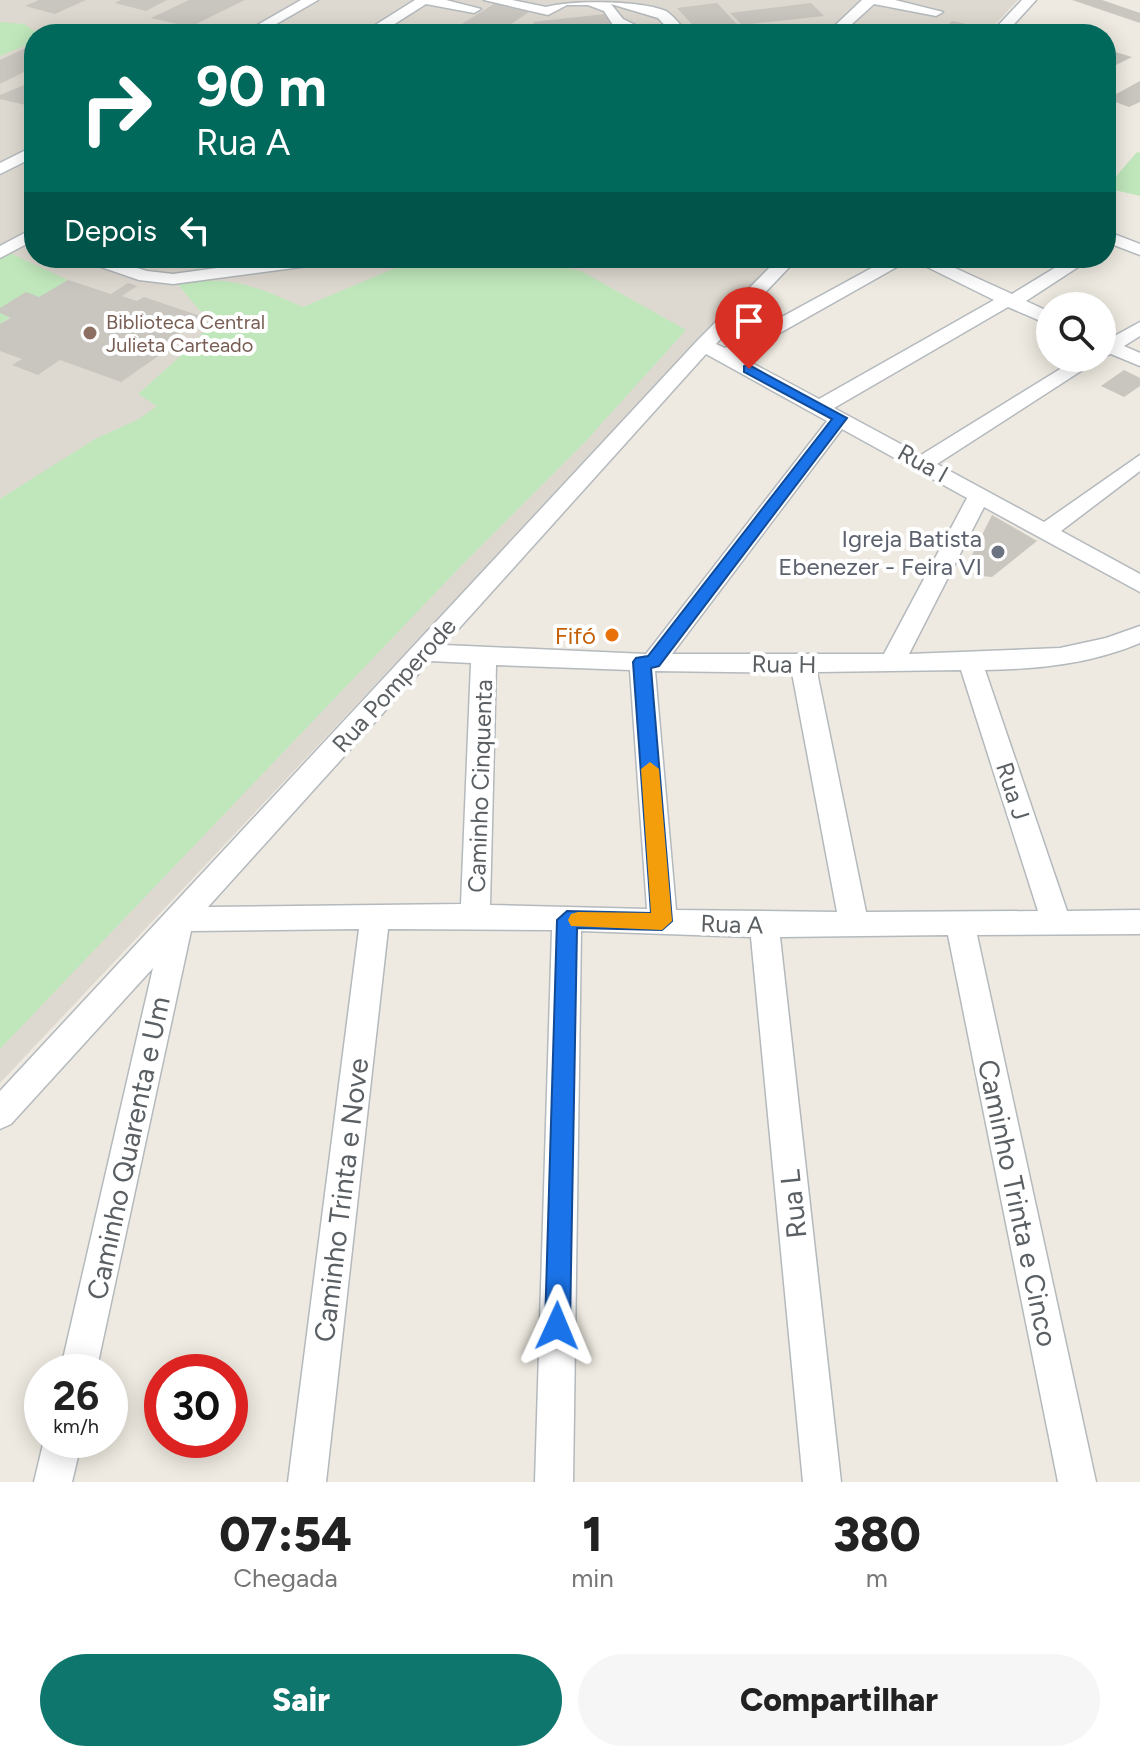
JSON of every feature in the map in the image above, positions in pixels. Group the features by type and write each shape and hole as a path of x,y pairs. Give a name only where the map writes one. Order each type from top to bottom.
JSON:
{"street":[{"path":"267,24 311,0"},
{"path":"384,24 424,0 474,9"},
{"path":"491,0 548,11 564,1 589,1 609,8 623,24"},
{"path":"611,0 663,15 672,24"},
{"path":"844,24 872,0 936,12"},
{"path":"1006,24 1029,0"},
{"path":"0,169 24,156"},
{"path":"1116,241 1140,250"},
{"path":"0,253 24,242"},
{"path":"118,268 160,279 187,279 262,268"},
{"name":"Rua Pomperode","path":"0,1114 424,652 714,351 781,268"},
{"path":"714,351 883,268"},
{"path":"941,268 1036,312"},
{"path":"662,921 647,662 830,412 1066,268"},
{"path":"1116,342 1140,328"},
{"name":"Rua I","path":"714,351 924,463 1140,584"},
{"path":"1116,354 1140,360"},
{"path":"924,463 1067,372"},
{"path":"1045,532 1140,461"},
{"path":"892,663 979,495"},
{"name":"Rua H","path":"424,652 803,665 1033,660 1084,655 1140,634"},
{"name":"Caminho Cinquenta","path":"475,916 484,656"},
{"name":"Rua J","path":"970,661 1056,922"},
{"path":"803,665 854,925"},
{"name":"Rua A","path":"179,921 475,916 764,925 1140,922"},
{"name":"Caminho Trinta e Nove","path":"307,1482 375,918"},
{"path":"554,1482 567,920"},
{"name":"Caminho Quarenta e Um","path":"82,1354 179,921"},
{"name":"Rua L","path":"764,925 822,1482"},
{"name":"Caminho Trinta e Cinco","path":"960,925 1077,1482"},
{"path":"53,1482 59,1458"}],"shaded area":[{"path":"0,0 1018,0 995,24 24,24 24,268 768,268 0,1083"}],"green space":[{"path":"0,22 24,24 24,46 0,56"},
{"path":"1137,152 1140,153 1140,196 1116,190 1116,176"},
{"path":"10,253 24,260 24,268 42,268 68,280 0,324 0,258"},
{"path":"395,268 567,268 581,271 686,330 585,442 461,566 0,1049 0,499 95,439 139,419 157,406 138,394 195,343 213,318 199,310 177,283 212,280 242,284 303,307"}],"building":[{"path":"39,0 86,0 55,14 25,6"},
{"path":"121,0 167,0 146,11 115,3"},
{"path":"189,0 245,0 196,24 177,24 151,18"},
{"path":"1072,0 1102,0 1140,13 1140,23"},
{"path":"717,3 737,24 692,24 677,8"},
{"path":"811,3 824,16 741,24 730,13"},
{"path":"494,4 529,12 511,24 462,24"},
{"path":"605,14 612,24 534,24 533,22"},
{"path":"24,49 24,72 0,84 0,60"},
{"path":"1116,52 1132,57 1116,65"},
{"path":"1140,81 1140,102 1129,107 1116,102 1116,94"},
{"path":"24,85 24,105 0,99 0,95"},
{"name":"Biblioteca Central Julieta Carteado","path":"68,280 111,294 128,283 137,286 122,296 137,301 144,297 203,317 169,341 177,343 121,382 60,360 38,375 12,365 22,359 0,351 0,324 11,318 0,313 0,308 26,292 39,297"},
{"path":"1124,370 1140,378 1140,386 1124,397 1101,386"},
{"name":"Igreja Batista Ebenezer - Feira VI","path":"992,515 1037,541 992,577 972,575 968,563"}],"slow traffic":[{"path":"578,920 662,921 650,769"}],"place":[{"name":"Biblioteca Central Julieta Carteado","path":"90,333"},
{"name":"Igreja Batista Ebenezer - Feira VI","path":"998,552"},
{"name":"Fifó","path":"612,635"}],"route":[{"path":"557,1326 567,920 662,921 642,662 653,662 840,418 749,369"}]}
